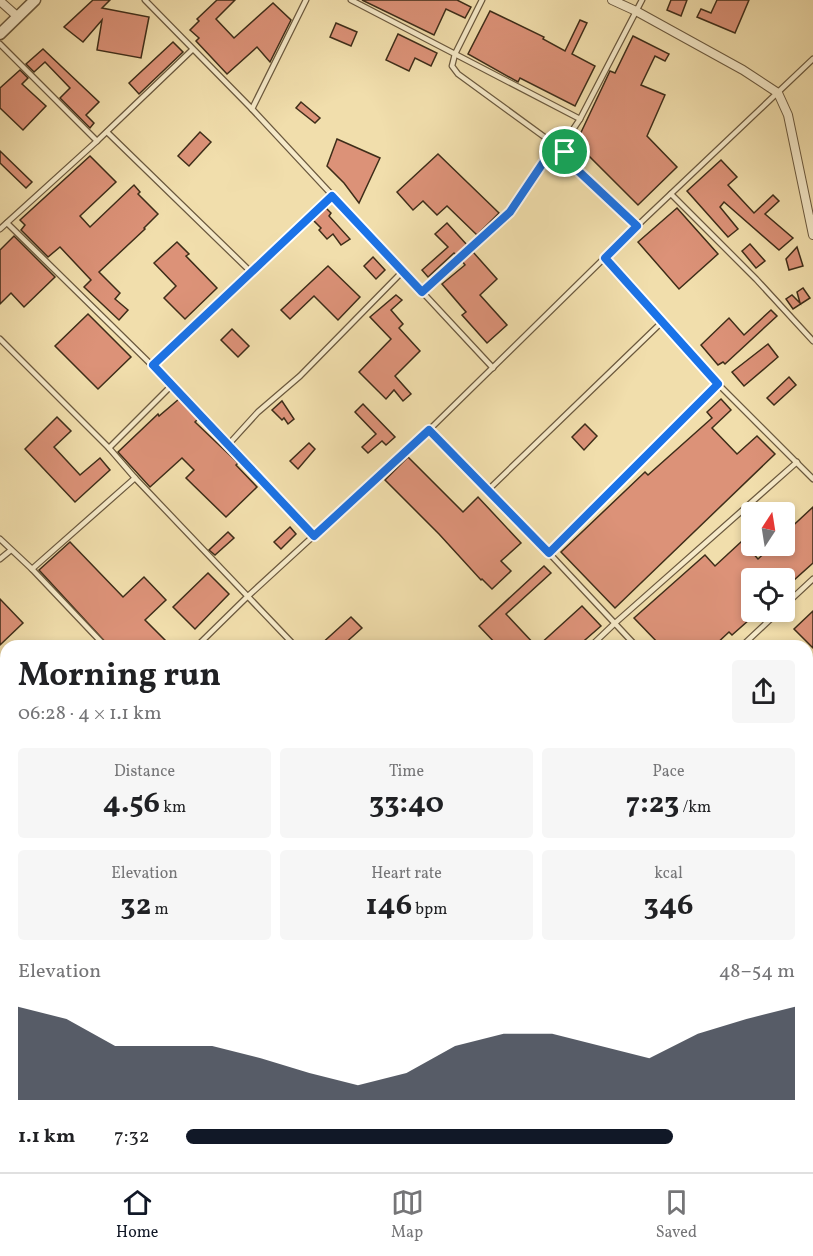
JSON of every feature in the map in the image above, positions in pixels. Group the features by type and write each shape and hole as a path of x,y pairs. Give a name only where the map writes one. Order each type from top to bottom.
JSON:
{"street":[{"path":"0,34 35,0"},
{"path":"612,0 743,70 778,93 788,115 813,235"},
{"path":"0,1 18,17"},
{"path":"813,1079 813,1088"}],"lane":[{"path":"145,0 252,109 493,368"},
{"path":"252,109 306,0"},
{"path":"351,0 580,119"},
{"path":"482,0 455,54 452,66 458,74 565,152 573,166 637,226"},
{"path":"565,152 570,134 642,0"},
{"path":"0,44 97,141"},
{"path":"0,229 192,50"},
{"path":"203,640 429,430 637,226 813,59"},
{"path":"106,132 251,272"},
{"path":"422,292 510,212 555,145"},
{"path":"671,194 756,279 813,341"},
{"path":"153,365 332,196"},
{"path":"7,223 153,365 314,536"},
{"path":"605,258 718,384 813,479"},
{"path":"228,445 258,412 300,376 403,271"},
{"path":"487,491 662,322"},
{"path":"0,339 109,448 287,640"},
{"path":"549,553 718,384"},
{"path":"109,448 172,385"},
{"path":"429,430 630,640"},
{"path":"597,640 796,462"},
{"path":"32,569 135,478"},
{"path":"0,538 99,640"},
{"path":"0,559 10,550"},
{"path":"795,596 813,579"},
{"path":"748,640 767,622"}],"building":[{"path":"93,0 110,0 102,8 149,17 141,58 97,50 102,20 83,42 64,27"},
{"path":"217,0 235,0 216,19 234,38 273,3 291,20 270,62 257,47 227,74 196,41 199,38 190,30 199,21 197,19"},
{"path":"362,0 457,0 471,7 465,18 446,9 434,35"},
{"path":"671,0 687,0 681,16 667,10"},
{"path":"717,0 749,0 735,33 697,17 701,9 711,13"},
{"path":"490,11 544,37 543,39 565,51 580,20 587,23 572,54 595,66 575,106 520,78 518,82 468,54"},
{"path":"336,23 357,32 351,46 330,37"},
{"path":"398,34 437,53 431,66 415,58 409,71 386,60"},
{"path":"633,36 669,54 665,61 655,56 641,85 665,95 647,136 677,167 638,205 576,143 610,71 615,73"},
{"path":"173,42 183,52 139,94 129,83"},
{"path":"43,49 99,102 86,115 94,123 90,128 60,98 70,88 45,62 34,72 26,64"},
{"path":"20,70 28,78 22,84 46,106 23,130 0,108 0,88"},
{"path":"301,102 320,118 315,123 296,108"},
{"path":"200,132 211,142 189,166 178,156"},
{"path":"337,139 380,158 359,203 327,166"},
{"path":"0,151 32,182 26,188 0,163"},
{"path":"438,154 499,213 477,235 447,206 437,215 423,201 413,210 397,192"},
{"path":"90,156 116,182 80,216 90,227 134,185 140,192 138,194 158,214 99,272 120,293 115,299 128,310 119,320 84,287 91,280 60,247 48,257 21,230 25,225 20,220"},
{"path":"721,160 737,177 728,185 754,213 773,195 779,201 765,214 793,238 779,250 724,202 720,207 738,229 728,237 687,191"},
{"path":"326,208 331,213 329,216 350,239 341,245 333,234 327,239 313,220"},
{"path":"677,208 718,254 679,289 638,242"},
{"path":"447,223 467,245 456,255 454,253 428,277 422,270 448,247 435,234"},
{"path":"14,236 55,277 24,307 11,293 0,304 0,250"},
{"path":"177,242 189,254 186,256 217,288 185,319 164,298 176,286 154,263"},
{"path":"750,244 765,261 756,268 742,251"},
{"path":"797,247 803,266 789,270 786,259"},
{"path":"473,252 497,279 480,295 507,325 487,343 462,315 466,312 442,284 465,265 462,261"},
{"path":"373,257 385,270 376,279 364,266"},
{"path":"328,266 360,297 338,320 314,296 290,319 281,310"},
{"path":"803,288 810,298 793,309 786,299 792,295 800,303 797,292"},
{"path":"396,295 402,300 391,310 403,324 399,328 420,351 395,376 411,394 403,401 394,390 386,399 359,372 391,339 370,317"},
{"path":"771,310 777,316 725,364 723,362 718,365 701,345 729,318 744,335"},
{"path":"88,314 131,357 98,389 55,346"},
{"path":"232,329 249,346 238,357 221,340"},
{"path":"768,344 778,357 744,386 732,372"},
{"path":"789,377 796,385 774,405 767,398"},
{"path":"179,399 198,419 195,422 238,463 236,465 257,487 226,517 186,478 194,470 182,458 150,487 118,452 158,414 159,416"},
{"path":"721,399 731,410 712,428 737,454 757,436 775,454 615,608 561,552 645,472 648,475 712,418 707,412"},
{"path":"282,401 294,419 288,424 284,418 282,420 272,410"},
{"path":"363,404 395,437 386,445 382,441 368,453 362,447 376,434 355,412"},
{"path":"57,417 71,431 54,447 80,475 100,458 110,470 75,502 25,449"},
{"path":"585,424 597,436 584,450 572,437"},
{"path":"309,443 315,449 298,469 290,461"},
{"path":"408,457 463,512 478,497 521,543 501,561 511,571 492,589 385,480"},
{"path":"813,507 813,563 795,579 795,568 741,568 741,622 747,622 732,635 729,632 720,640 655,640 634,618 705,555 715,566 741,542 741,556 755,556 758,559 761,556 795,556 795,524"},
{"path":"290,527 296,534 281,549 274,542"},
{"path":"228,532 234,538 215,555 209,550"},
{"path":"70,542 123,597 144,577 166,600 145,620 165,640 103,640 39,570"},
{"path":"544,566 551,573 506,614 530,640 492,640 479,626"},
{"path":"208,573 229,594 195,629 173,607"},
{"path":"0,599 23,623 5,640 0,640"},
{"path":"582,606 601,626 585,640 545,640"},
{"path":"813,611 813,640 805,640 794,629"},
{"path":"351,617 362,628 349,640 326,640"}],"route":[{"path":"555,145 565,152 573,166 637,226 605,258 718,384 549,553 429,430 314,536 153,365 332,196 422,292 510,212 555,145"}]}
